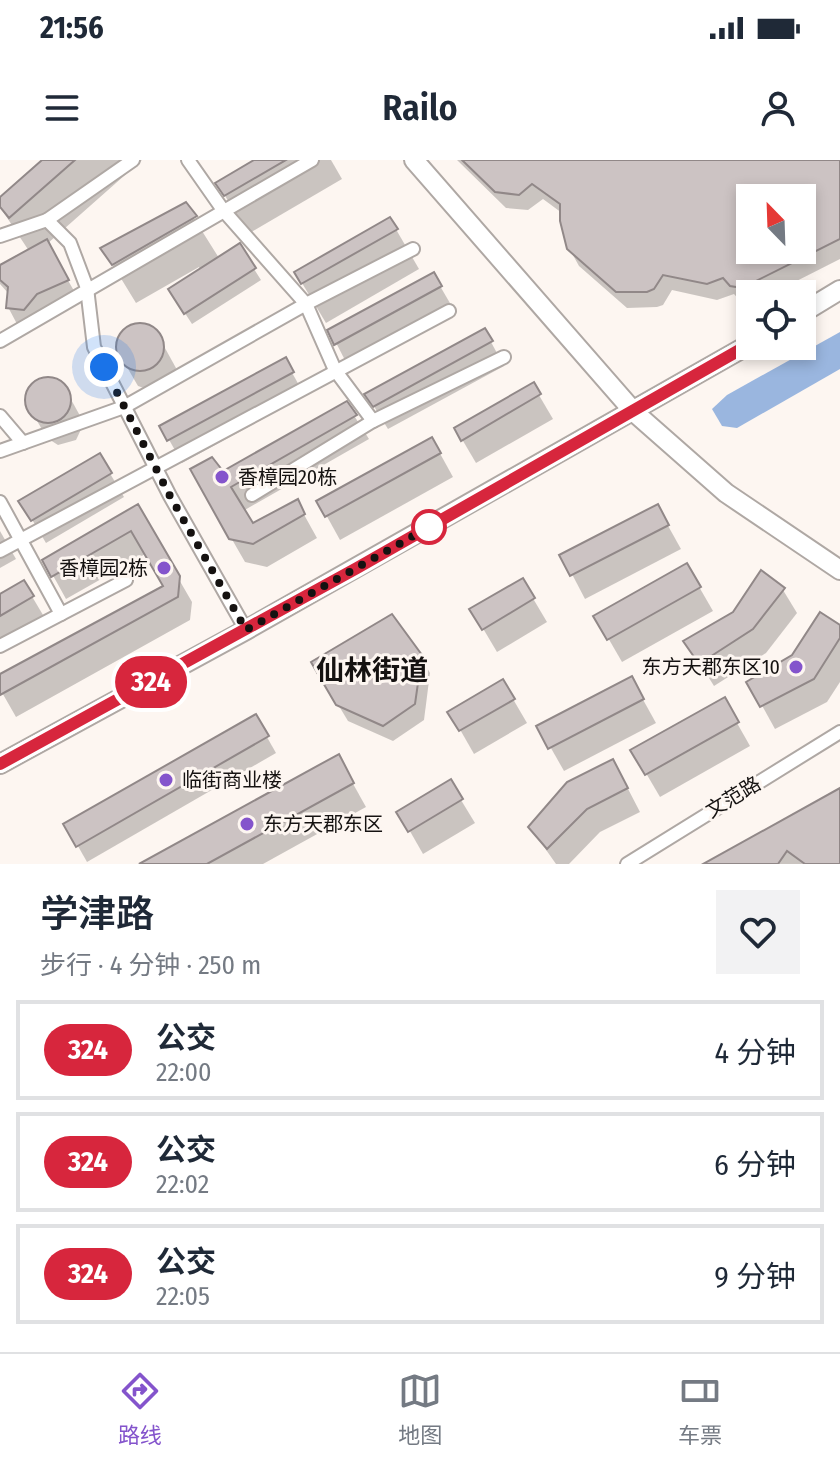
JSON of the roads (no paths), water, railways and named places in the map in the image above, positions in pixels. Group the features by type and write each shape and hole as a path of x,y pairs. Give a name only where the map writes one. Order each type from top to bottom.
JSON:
{"street":[{"path":"0,236 47,220 133,160"},
{"path":"188,160 223,210 306,304 335,370 373,421"},
{"path":"0,341 312,160"},
{"path":"414,160 634,412 726,493 840,570"},
{"path":"47,220 70,243 87,288 94,347 154,466 246,630"},
{"path":"0,451 124,407 306,304 413,249"},
{"path":"816,305 840,290"},
{"path":"0,551 449,311"},
{"path":"0,764 246,630 736,352"},
{"path":"252,495 373,421 504,357"},
{"path":"0,416 23,443"},
{"path":"0,502 23,539 61,614"},
{"path":"0,646 126,580"},
{"name":"文范路","path":"627,864 840,732"}],"water":[{"path":"840,332 840,369 737,428 722,426 712,409 727,395 790,360 816,360 816,345"}],"place":[{"name":"香樟园20栋","path":"222,477"},
{"name":"香樟园2栋","path":"164,568"},
{"name":"东方天郡东区10","path":"796,667"},
{"name":"临街商业楼","path":"166,780"},
{"name":"东方天郡东区","path":"247,824"}],"district":[{"name":"仙林街道","path":"372,670"}]}
